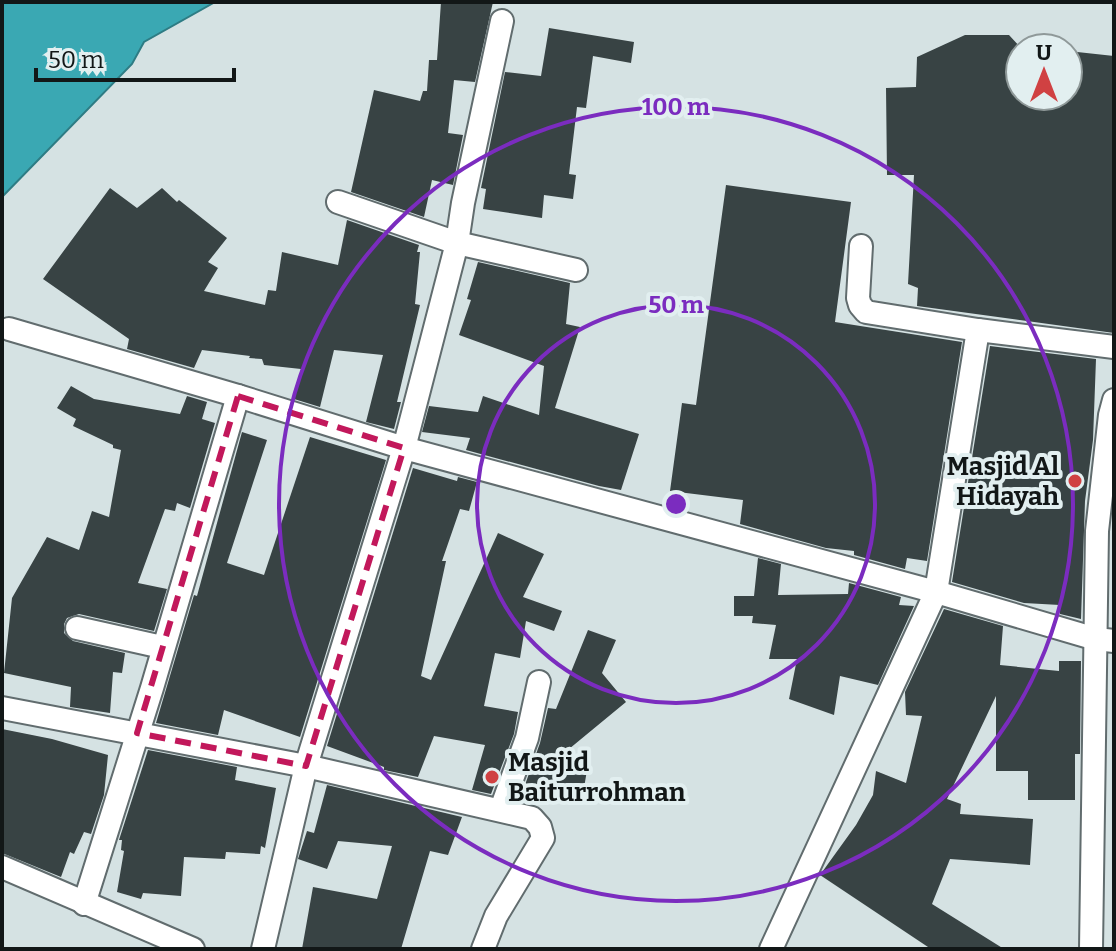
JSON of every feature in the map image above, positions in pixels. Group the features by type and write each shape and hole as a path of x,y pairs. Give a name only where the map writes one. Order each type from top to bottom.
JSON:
{"street":[{"path":"263,949 306,766 404,448 457,243 502,21"},
{"path":"338,202 457,243 576,270"},
{"path":"861,246 858,298 866,312 1114,347"},
{"path":"9,329 404,448 1105,640"},
{"path":"771,949 936,592 978,330"},
{"path":"84,904 238,396"},
{"path":"1091,949 1105,640 1097,531 1108,477 1114,400"},
{"path":"77,628 162,647"},
{"path":"501,809 527,738 539,682"},
{"path":"2,708 306,766 532,818 540,827 543,838 496,916 483,949"},
{"path":"2,867 193,949"}],"highlighted area":[{"path":"238,396 404,448 306,766 137,733"}],"water":[{"path":"2,2 215,2 144,42 132,64 2,197"}],"building":[{"path":"441,2 493,2 475,82 454,80 448,133 463,135 453,185 432,180 424,217 351,192 374,90 420,101 423,91 427,91 429,60 437,60"},
{"path":"549,28 634,42 631,63 593,56 586,108 577,107 569,174 576,175 573,199 544,195 542,218 483,209 486,189 481,188 505,72 541,76"},
{"path":"965,35 1004,35 1004,112 1084,112 1084,53 1114,56 1114,333 917,306 918,288 908,284 914,175 887,175 886,88 916,87 917,57"},
{"path":"726,185 851,202 835,322 962,342 927,561 907,558 905,569 854,555 854,551 826,548 740,524 743,500 670,491 682,403 696,405"},
{"path":"110,188 137,208 162,188 177,202 179,200 227,238 208,262 218,268 204,291 265,305 268,290 276,291 282,252 338,265 347,220 419,245 415,304 420,305 397,402 401,402 394,429 366,422 383,355 334,350 320,407 294,399 301,369 264,365 262,359 250,356 202,350 194,368 127,349 129,339 43,279"},
{"path":"478,262 570,283 566,324 580,327 555,408 639,434 621,490 466,450 470,438 422,432 429,406 478,412 483,396 539,415 544,366 459,335 471,300 467,299"},
{"path":"990,346 1096,359 1093,440 1085,501 1081,619 1060,614 1060,605 1024,603 952,582"},
{"path":"71,386 94,399 180,414 187,396 207,402 202,419 215,423 190,508 177,503 175,511 165,509 138,583 167,589 154,631 79,614 67,618 64,624 64,633 73,641 125,653 122,673 113,672 110,713 70,707 71,687 4,673 12,598 47,537 79,550 92,511 109,517 121,450 73,426 76,419 57,408"},
{"path":"242,432 267,440 227,563 264,575 310,437 386,460 300,737 224,710 218,735 156,723 194,595 197,596"},
{"path":"413,468 457,481 458,477 477,482 469,511 460,509 442,561 446,561 421,676 431,680 498,533 544,554 523,597 562,611 554,631 526,621 520,658 495,653 484,706 518,712 514,734 491,794 472,790 485,745 434,736 418,777 384,770 384,767 327,746"},
{"path":"758,558 781,564 778,595 848,594 849,583 901,597 899,605 914,606 878,685 840,676 834,715 789,699 797,659 769,659 776,625 752,623 753,616 734,616 734,596 754,596"},
{"path":"944,609 1003,626 1000,665 1059,671 1059,661 1081,661 1080,754 1075,754 1075,800 1028,800 1028,771 996,771 996,696 947,799 961,804 960,814 1033,819 1030,865 950,859 932,904 1004,949 931,949 820,875 873,795 876,771 906,783 922,716 906,715 905,692"},
{"path":"588,630 616,640 602,673 626,702 552,763 587,770 583,794 550,788 548,801 521,796 540,743 548,708 556,709"},
{"path":"2,729 108,755 104,795 91,834 84,832 74,854 70,852 61,877 2,853"},
{"path":"148,750 237,767 235,780 276,788 265,848 261,846 260,854 226,852 225,859 184,857 181,896 143,893 141,899 117,892 124,851 121,850 122,840 119,840"},
{"path":"327,785 462,817 448,855 430,851 401,949 302,949 313,887 377,899 392,846 338,841 327,869 298,859 307,831 314,833"}],"place":[{"name":"Masjid Al Hidayah","path":"1075,481"},
{"name":"Masjid Baiturrohman","path":"492,777"}]}
